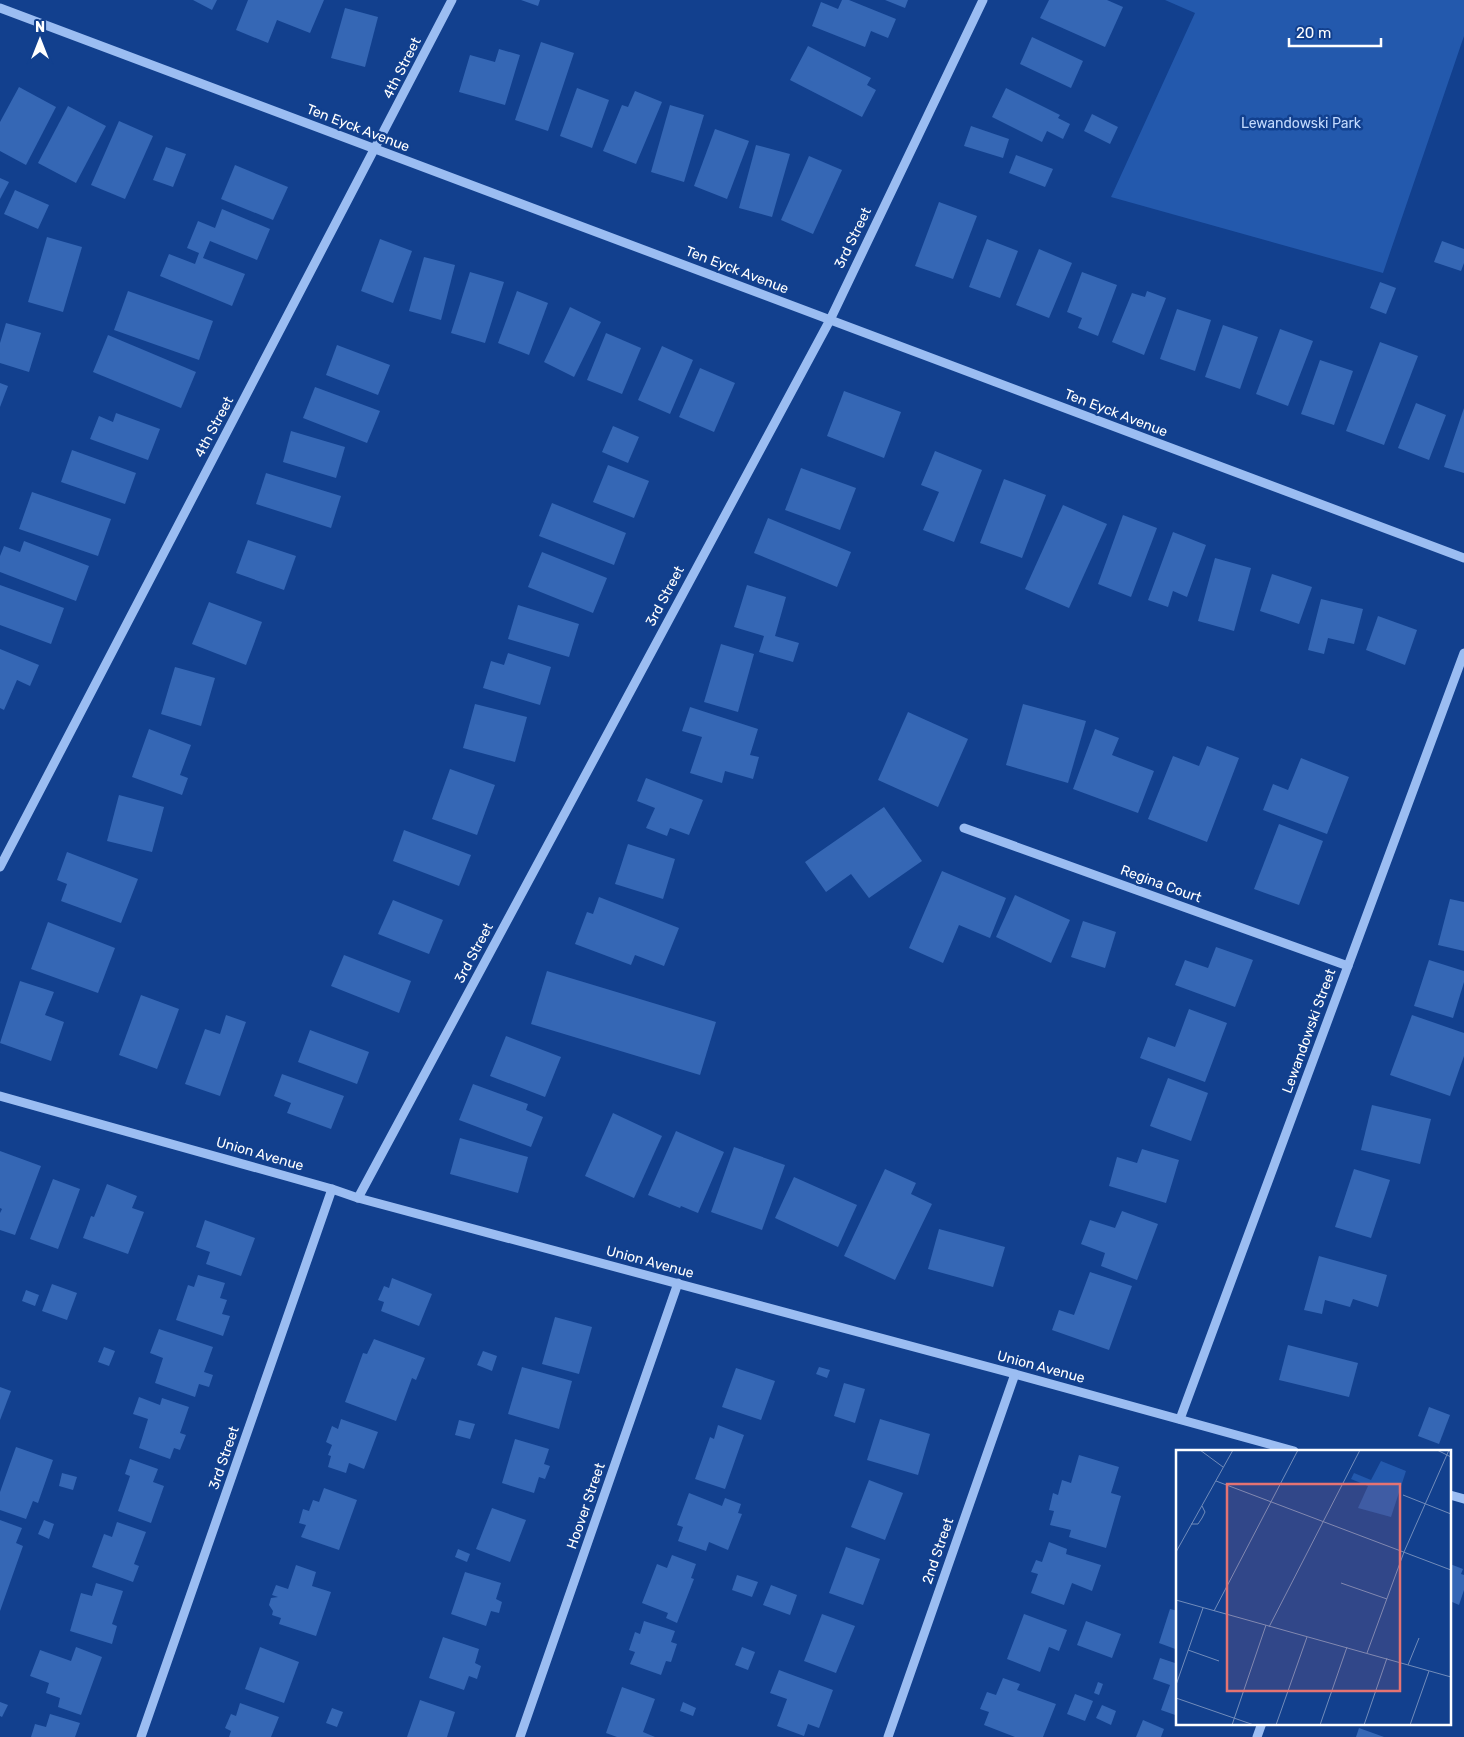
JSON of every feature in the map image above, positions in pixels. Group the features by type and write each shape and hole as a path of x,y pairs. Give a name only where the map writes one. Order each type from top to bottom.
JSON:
{"street":[{"name":"4th Street","path":"0,867 452,0"},
{"name":"3rd Street","path":"358,1198 830,320 983,0"},
{"name":"Ten Eyck Avenue","path":"0,8 1464,558"},
{"name":"Lewandowski Street","path":"1180,1419 1464,653"},
{"name":"Regina Court","path":"964,828 1348,966"},
{"name":"Union Avenue","path":"0,1096 332,1189 358,1198 1015,1374 1290,1450"},
{"name":"3rd Street","path":"142,1737 332,1189"},
{"name":"Hoover Street","path":"520,1737 678,1283"},
{"name":"2nd Street","path":"888,1737 1015,1374"},
{"path":"1258,1737 1262,1724"}],"green space":[{"name":"Lewandowski Park","path":"1165,0 1464,0 1464,36 1383,273 1111,197 1195,13"}],"building":[{"path":"193,0 217,0 212,10"},
{"path":"248,0 324,0 310,33 277,20 268,43 236,30"},
{"path":"521,0 540,0 538,6"},
{"path":"842,0 849,0 896,19 888,38 871,31 865,47 812,26 821,2 838,9"},
{"path":"885,0 908,0 905,8"},
{"path":"1049,0 1107,0 1123,7 1105,47 1040,18"},
{"path":"345,8 378,17 365,67 331,58"},
{"path":"1032,37 1083,61 1071,88 1020,64"},
{"path":"541,42 574,53 548,131 515,120"},
{"path":"808,46 871,78 867,85 876,90 862,117 790,80"},
{"path":"499,49 520,55 505,105 459,92 470,55 495,62"},
{"path":"19,87 56,107 26,165 0,151 0,122"},
{"path":"577,88 609,100 592,148 560,136"},
{"path":"1006,88 1060,115 1058,118 1070,124 1063,139 1047,131 1042,142 992,117"},
{"path":"635,91 662,102 636,164 603,151 622,105 628,107"},
{"path":"670,105 704,115 684,182 651,172"},
{"path":"68,106 106,126 76,183 38,163"},
{"path":"1092,114 1118,127 1110,144 1084,131"},
{"path":"119,121 153,136 125,199 91,185"},
{"path":"971,126 1009,139 1003,158 964,146"},
{"path":"715,129 749,141 727,199 694,186"},
{"path":"756,145 790,154 772,217 739,208"},
{"path":"166,147 186,154 173,187 153,180"},
{"path":"1016,155 1053,169 1045,187 1009,173"},
{"path":"809,156 842,170 813,234 781,220"},
{"path":"235,165 288,187 273,220 221,199"},
{"path":"0,178 9,182 0,199"},
{"path":"15,190 49,205 38,229 4,214"},
{"path":"939,202 977,216 953,279 915,266"},
{"path":"222,209 270,229 257,260 210,241 203,258 245,274 232,306 160,276 169,254 195,264 199,253 187,248 198,221 215,228"},
{"path":"47,237 82,247 63,312 28,302"},
{"path":"380,239 412,251 393,303 361,291"},
{"path":"987,239 1018,251 1000,298 969,287"},
{"path":"1442,241 1464,249 1464,263 1461,271 1434,262"},
{"path":"1039,249 1072,263 1049,318 1016,305"},
{"path":"424,257 455,265 441,320 409,311"},
{"path":"470,272 504,282 485,343 451,333"},
{"path":"1082,272 1117,285 1098,336 1078,328 1082,318 1067,312"},
{"path":"1380,282 1396,288 1386,314 1370,308"},
{"path":"128,291 213,321 199,360 114,330"},
{"path":"517,291 548,303 529,355 498,343"},
{"path":"1147,291 1166,298 1144,355 1112,342 1132,293 1145,297"},
{"path":"570,307 601,322 574,377 544,362"},
{"path":"1177,309 1211,320 1195,371 1160,359"},
{"path":"6,323 41,333 29,372 0,363 0,343"},
{"path":"1223,325 1258,337 1240,389 1205,377"},
{"path":"1280,329 1313,341 1288,406 1256,394"},
{"path":"606,333 641,348 622,394 587,380"},
{"path":"108,335 196,372 181,408 93,372"},
{"path":"1380,342 1418,356 1384,445 1346,431"},
{"path":"337,345 390,365 378,395 326,375"},
{"path":"662,346 693,360 670,414 638,400"},
{"path":"1320,360 1353,371 1334,425 1301,414"},
{"path":"700,368 735,383 714,432 679,417"},
{"path":"0,383 8,386 0,407"},
{"path":"315,387 380,411 367,443 303,418"},
{"path":"844,391 901,412 884,458 827,436"},
{"path":"1416,403 1446,415 1429,460 1398,448"},
{"path":"1464,408 1464,473 1444,467"},
{"path":"116,413 160,429 148,460 90,439 99,416 113,422"},
{"path":"613,426 639,437 628,463 602,452"},
{"path":"291,431 345,447 336,478 283,462"},
{"path":"72,450 136,473 125,504 61,482"},
{"path":"935,451 982,470 954,542 923,530 939,492 921,485"},
{"path":"608,465 649,481 634,518 593,502"},
{"path":"801,468 856,488 840,530 785,510"},
{"path":"266,473 341,496 331,528 256,504"},
{"path":"1004,479 1046,495 1022,558 980,543"},
{"path":"32,492 111,519 98,556 19,529"},
{"path":"552,503 626,533 614,565 539,536"},
{"path":"1063,505 1107,524 1069,608 1025,589"},
{"path":"1123,515 1157,528 1131,597 1098,584"},
{"path":"768,518 851,552 837,587 754,553"},
{"path":"1173,532 1206,545 1187,597 1173,591 1168,607 1148,600"},
{"path":"248,540 296,556 284,590 236,573"},
{"path":"24,541 89,566 76,601 0,572 0,556 4,546 20,552"},
{"path":"542,552 607,578 593,613 528,587"},
{"path":"1215,558 1251,568 1234,631 1198,621"},
{"path":"1272,574 1312,587 1299,624 1260,611"},
{"path":"0,585 64,608 51,644 0,625"},
{"path":"747,585 786,597 775,636 799,643 793,662 759,652 764,636 734,627"},
{"path":"1321,599 1363,609 1354,644 1328,638 1324,654 1308,650"},
{"path":"209,602 262,622 246,665 192,644"},
{"path":"518,605 579,624 569,657 508,639"},
{"path":"1378,616 1417,630 1405,665 1366,650"},
{"path":"721,644 754,654 738,712 704,702"},
{"path":"0,649 39,665 30,686 17,680 4,710 0,708"},
{"path":"508,653 551,667 540,705 483,688 491,661 504,665"},
{"path":"175,667 215,678 201,726 161,714"},
{"path":"475,704 527,717 515,762 463,748"},
{"path":"1023,704 1086,721 1068,783 1006,765"},
{"path":"690,707 758,729 750,755 759,757 753,779 725,771 722,783 690,773 702,737 682,731"},
{"path":"908,712 968,739 938,807 878,780"},
{"path":"149,729 191,745 180,775 188,778 182,795 132,777"},
{"path":"1095,729 1119,738 1112,755 1154,771 1138,813 1073,789"},
{"path":"1207,746 1239,758 1207,842 1148,819 1173,756 1199,766"},
{"path":"1301,758 1349,777 1327,834 1263,810 1273,784 1288,790"},
{"path":"450,769 495,785 477,835 432,819"},
{"path":"646,778 703,800 689,835 670,828 667,836 646,828 655,808 637,801"},
{"path":"119,795 164,807 152,852 107,841"},
{"path":"884,807 922,861 869,898 851,874 826,892 805,862"},
{"path":"1279,824 1323,841 1299,905 1254,889"},
{"path":"404,830 471,855 459,886 393,861"},
{"path":"628,844 675,859 663,899 615,884"},
{"path":"67,852 138,879 121,923 61,901 67,884 57,880"},
{"path":"942,871 1006,898 990,938 959,925 943,963 909,948"},
{"path":"1015,895 1070,920 1051,963 996,937"},
{"path":"599,897 679,928 664,966 635,955 631,965 575,944 587,912 593,914"},
{"path":"1450,899 1464,902 1464,951 1438,945"},
{"path":"393,900 443,920 429,954 378,934"},
{"path":"1083,921 1116,932 1105,968 1071,957"},
{"path":"48,922 115,948 98,993 31,969"},
{"path":"1216,947 1253,960 1235,1007 1175,985 1185,960 1208,968"},
{"path":"344,955 411,981 399,1013 331,986"},
{"path":"1429,960 1464,971 1464,982 1453,1018 1414,1006"},
{"path":"547,971 716,1022 700,1075 531,1024"},
{"path":"20,981 54,992 45,1015 64,1022 51,1061 0,1043"},
{"path":"141,995 179,1009 157,1069 119,1055"},
{"path":"1189,1009 1227,1023 1205,1082 1140,1058 1148,1037 1175,1047"},
{"path":"226,1015 246,1022 220,1096 185,1084 205,1029 220,1034"},
{"path":"1412,1015 1464,1033 1464,1056 1450,1096 1390,1075"},
{"path":"310,1030 369,1052 357,1084 298,1062"},
{"path":"506,1036 561,1057 545,1097 490,1076"},
{"path":"282,1074 344,1096 331,1129 287,1113 291,1103 274,1096"},
{"path":"1168,1078 1208,1093 1191,1141 1150,1126"},
{"path":"473,1084 528,1104 526,1110 543,1117 531,1147 459,1120"},
{"path":"1372,1105 1431,1119 1420,1164 1361,1150"},
{"path":"613,1113 662,1136 634,1198 585,1176"},
{"path":"676,1131 724,1152 698,1213 648,1195"},
{"path":"460,1138 528,1157 518,1193 450,1174"},
{"path":"734,1147 785,1165 762,1230 711,1212"},
{"path":"1142,1149 1179,1160 1166,1203 1109,1186 1117,1157 1137,1163"},
{"path":"0,1151 41,1166 15,1235 0,1230 0,1213 2,1209 0,1208"},
{"path":"885,1169 916,1183 911,1194 932,1204 895,1280 844,1256"},
{"path":"1354,1169 1390,1180 1371,1238 1335,1227"},
{"path":"794,1177 857,1205 838,1247 775,1218"},
{"path":"53,1179 80,1189 58,1249 30,1239"},
{"path":"107,1184 137,1196 132,1208 144,1212 128,1254 83,1238 91,1216 94,1217"},
{"path":"1122,1211 1158,1224 1137,1280 1101,1266 1105,1253 1081,1244 1090,1220 1115,1228"},
{"path":"205,1220 255,1238 241,1276 206,1264 210,1252 196,1247"},
{"path":"939,1229 1005,1247 993,1287 928,1269"},
{"path":"1319,1256 1387,1275 1378,1307 1353,1299 1350,1307 1325,1300 1322,1314 1304,1310"},
{"path":"1090,1272 1132,1286 1109,1350 1052,1330 1059,1310 1074,1315"},
{"path":"198,1275 225,1283 220,1298 227,1300 222,1314 230,1316 223,1336 176,1320 188,1285 194,1287"},
{"path":"392,1278 432,1294 419,1326 381,1311 384,1302 378,1300 384,1286 389,1288"},
{"path":"52,1284 77,1293 67,1320 42,1311"},
{"path":"26,1290 39,1295 35,1306 22,1301"},
{"path":"555,1317 592,1327 579,1374 542,1364"},
{"path":"159,1329 213,1347 204,1372 213,1375 209,1387 199,1384 195,1397 155,1383 163,1358 150,1353"},
{"path":"374,1339 425,1358 416,1380 412,1378 396,1421 345,1402 363,1353 367,1354"},
{"path":"1288,1345 1358,1363 1349,1397 1279,1380"},
{"path":"104,1347 115,1351 109,1366 98,1362"},
{"path":"483,1351 497,1356 492,1371 477,1365"},
{"path":"522,1367 572,1381 559,1429 508,1414"},
{"path":"819,1367 830,1370 827,1378 816,1374"},
{"path":"736,1368 775,1381 761,1420 722,1407"},
{"path":"844,1383 865,1389 855,1423 834,1416"},
{"path":"0,1387 11,1391 0,1420"},
{"path":"139,1397 160,1405 162,1398 189,1407 180,1433 186,1435 180,1450 174,1448 170,1459 139,1448 148,1419 133,1414"},
{"path":"1429,1407 1450,1415 1439,1444 1418,1436"},
{"path":"341,1419 378,1432 364,1469 349,1463 346,1473 328,1467 331,1456 328,1455 332,1445 326,1442 332,1426 338,1429"},
{"path":"880,1419 930,1434 918,1475 867,1460"},
{"path":"459,1420 475,1424 470,1439 455,1435"},
{"path":"718,1425 744,1435 725,1489 695,1479 710,1437 714,1439"},
{"path":"515,1439 549,1449 544,1464 550,1466 545,1479 539,1477 534,1493 502,1483"},
{"path":"16,1447 53,1460 38,1503 33,1501 26,1519 0,1510 0,1492"},
{"path":"1079,1455 1119,1467 1111,1493 1121,1496 1106,1548 1069,1537 1071,1530 1050,1525 1054,1511 1049,1510 1053,1493 1058,1495 1062,1480 1071,1483"},
{"path":"130,1459 158,1469 153,1482 164,1486 151,1523 118,1511 130,1476 125,1474"},
{"path":"62,1473 77,1477 73,1490 59,1486"},
{"path":"869,1480 903,1493 885,1540 851,1527"},
{"path":"324,1488 357,1500 339,1550 301,1537 306,1525 299,1523 303,1509 309,1511 313,1500 319,1502"},
{"path":"689,1493 722,1506 725,1498 741,1504 738,1513 742,1514 728,1550 709,1542 706,1551 678,1541 683,1527 677,1525"},
{"path":"492,1508 526,1520 510,1562 476,1549"},
{"path":"0,1520 22,1528 16,1543 23,1546 0,1611"},
{"path":"44,1520 54,1524 49,1539 38,1534"},
{"path":"117,1522 146,1532 134,1564 139,1566 133,1582 92,1567 104,1534 112,1537"},
{"path":"1049,1542 1067,1549 1066,1554 1101,1565 1092,1591 1072,1583 1064,1605 1031,1593 1038,1574 1031,1572 1036,1560 1042,1562"},
{"path":"846,1547 880,1559 863,1605 829,1593"},
{"path":"458,1549 470,1554 467,1562 455,1557"},
{"path":"672,1555 696,1564 691,1578 694,1579 677,1623 666,1618 668,1613 642,1603 657,1564 667,1568"},
{"path":"296,1565 316,1572 312,1586 331,1592 316,1636 279,1624 281,1618 272,1615 273,1611 269,1605 271,1598 278,1597 272,1595 276,1585 288,1589"},
{"path":"1452,1565 1463,1569 1461,1574 1464,1575 1464,1590 1459,1605 1452,1602"},
{"path":"465,1572 501,1583 496,1599 502,1602 499,1613 491,1611 486,1626 451,1614"},
{"path":"737,1575 758,1582 752,1597 732,1590"},
{"path":"96,1583 123,1591 112,1624 117,1626 112,1644 70,1631 81,1593 92,1596"},
{"path":"771,1585 797,1595 790,1615 763,1605"},
{"path":"1170,1609 1176,1610 1176,1649 1159,1643"},
{"path":"822,1614 855,1626 836,1673 804,1661"},
{"path":"1024,1614 1067,1630 1059,1651 1049,1647 1040,1672 1007,1659"},
{"path":"644,1621 675,1631 671,1642 677,1644 671,1662 666,1661 661,1675 630,1664 635,1652 629,1650 635,1632 640,1634"},
{"path":"1086,1621 1121,1634 1112,1658 1077,1645"},
{"path":"443,1637 479,1649 475,1663 481,1666 477,1679 469,1676 464,1690 429,1678"},
{"path":"76,1647 102,1657 81,1715 58,1707 60,1698 46,1693 49,1683 30,1676 40,1650 71,1661"},
{"path":"260,1647 299,1662 284,1703 245,1689"},
{"path":"742,1647 755,1652 748,1670 735,1665"},
{"path":"1160,1658 1176,1663 1176,1715 1161,1710 1170,1685 1153,1679"},
{"path":"779,1670 833,1690 819,1728 808,1724 804,1736 777,1726 787,1699 770,1693"},
{"path":"1003,1678 1020,1684 1017,1690 1056,1704 1043,1737 1015,1737 984,1725 989,1712 980,1709 987,1692 996,1695"},
{"path":"1098,1682 1103,1684 1099,1695 1094,1693"},
{"path":"622,1687 655,1699 643,1732 655,1737 617,1737 606,1733"},
{"path":"1075,1694 1093,1701 1085,1721 1067,1714"},
{"path":"420,1700 455,1712 447,1737 407,1737"},
{"path":"0,1702 8,1705 2,1717 0,1716"},
{"path":"683,1702 696,1708 693,1716 680,1711"},
{"path":"240,1703 279,1717 271,1737 229,1737 231,1731 225,1728 231,1714 236,1716"},
{"path":"1102,1705 1116,1711 1111,1725 1096,1718"},
{"path":"332,1708 343,1712 337,1727 326,1723"},
{"path":"50,1714 80,1723 75,1737 31,1737 35,1724 46,1727"},
{"path":"1143,1720 1164,1729 1161,1737 1136,1737"},
{"path":"1359,1728 1384,1737 1356,1737"}]}
